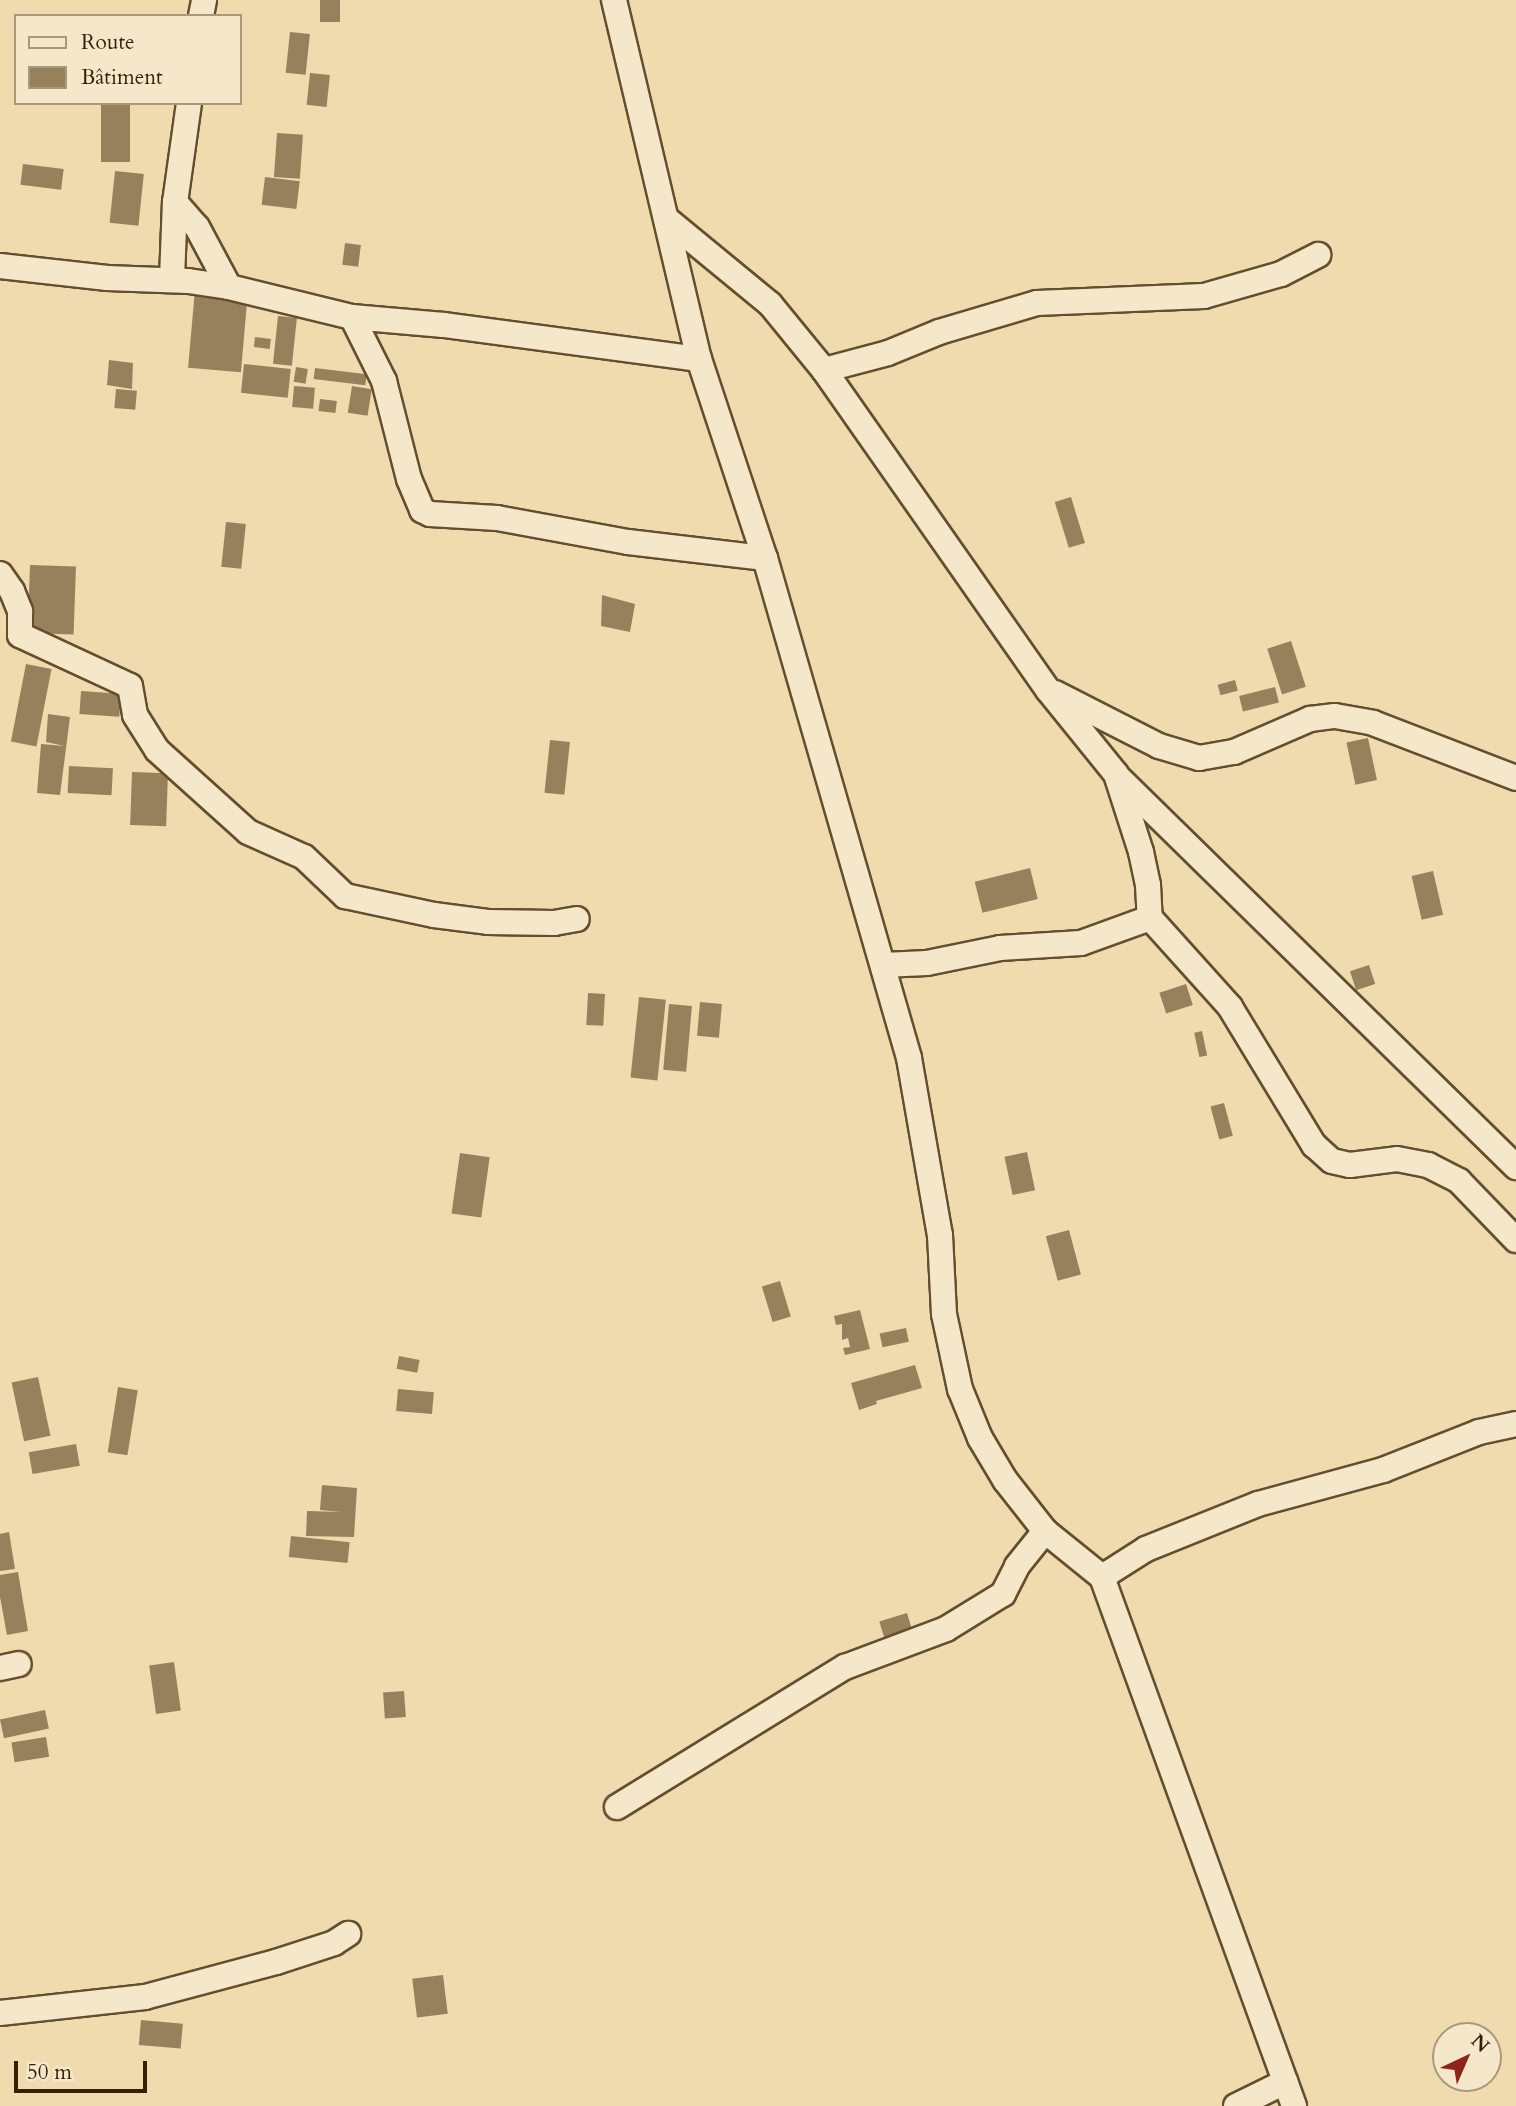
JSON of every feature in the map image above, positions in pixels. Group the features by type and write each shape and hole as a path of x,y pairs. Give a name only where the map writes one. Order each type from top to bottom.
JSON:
{"street":[{"path":"614,0 669,221 699,359 765,558 909,1058 940,1235 944,1314 960,1390 981,1438 1004,1480 1045,1531 1102,1577 1294,2106"},
{"path":"172,279 175,202 189,105"},
{"path":"175,202 197,227 229,287"},
{"path":"669,221 770,304 824,370 1048,690 1116,774 1516,1167"},
{"path":"824,370 888,353 939,332 1037,303 1203,296 1281,274 1318,255"},
{"path":"0,266 107,278 172,279 229,287 352,317 444,325 699,359"},
{"path":"352,317 384,381 409,479 422,510 430,514 497,518 628,542 765,558"},
{"path":"0,574 12,591 20,611 20,635 130,686 135,715 157,750 248,832 304,857 345,896 434,915 488,922 554,923 577,919"},
{"path":"1048,690 1159,746 1199,758 1234,752 1310,719 1335,716 1373,723 1516,778"},
{"path":"1116,774 1148,885 1150,918 1230,1007 1314,1145 1332,1161 1350,1165 1397,1159 1428,1165 1459,1181 1516,1240"},
{"path":"883,965 927,963 1000,948 1081,943 1150,918"},
{"path":"1102,1577 1146,1549 1258,1504 1383,1471 1479,1432 1516,1424"},
{"path":"617,1807 845,1667 946,1629 1003,1594 1017,1566 1045,1531"},
{"path":"0,2013 145,1997 276,1962 334,1943 348,1934"},
{"path":"1237,2106 1285,2082"}],"building":[{"path":"320,0 340,0 340,22 320,22"},
{"path":"290,32 310,34 306,75 286,73"},
{"path":"310,73 330,75 327,107 307,105"},
{"path":"101,105 130,105 130,162 101,162"},
{"path":"277,133 303,135 300,179 274,177"},
{"path":"23,164 64,169 61,190 20,185"},
{"path":"115,171 144,174 138,226 110,223"},
{"path":"265,177 300,181 296,209 262,205"},
{"path":"345,243 361,245 358,267 342,265"},
{"path":"195,289 248,294 241,372 188,368"},
{"path":"278,316 297,318 292,366 273,364"},
{"path":"255,337 271,339 270,349 254,347"},
{"path":"109,360 133,363 132,389 107,385"},
{"path":"244,364 291,369 288,398 241,393"},
{"path":"296,367 308,369 306,384 294,382"},
{"path":"315,368 367,374 365,385 314,379"},
{"path":"294,386 315,388 313,409 292,407"},
{"path":"352,386 372,389 368,416 348,413"},
{"path":"116,389 137,391 135,410 114,408"},
{"path":"320,399 337,401 335,413 319,411"},
{"path":"1071,497 1085,543 1069,548 1055,502"},
{"path":"226,522 246,524 241,569 221,567"},
{"path":"30,565 76,567 74,635 28,633"},
{"path":"602,595 635,604 630,632 601,626"},
{"path":"1291,641 1306,687 1282,694 1267,649"},
{"path":"26,664 52,669 36,747 11,742"},
{"path":"1235,680 1238,691 1220,695 1218,685"},
{"path":"1275,687 1279,703 1243,711 1239,696"},
{"path":"81,691 121,694 119,717 79,714"},
{"path":"48,714 70,717 60,795 37,793 41,744 65,746 46,742"},
{"path":"1368,738 1377,780 1355,785 1346,743"},
{"path":"550,740 570,742 564,795 544,793"},
{"path":"69,766 113,768 112,795 68,793"},
{"path":"132,772 168,773 166,826 130,825"},
{"path":"1030,868 1038,899 982,913 975,882"},
{"path":"1433,871 1443,915 1422,920 1412,876"},
{"path":"1369,965 1375,984 1356,990 1350,971"},
{"path":"1186,984 1193,1005 1166,1014 1159,993"},
{"path":"588,993 605,994 603,1026 586,1025"},
{"path":"639,997 666,1000 657,1080 631,1078"},
{"path":"700,1002 722,1004 719,1038 697,1036"},
{"path":"669,1004 692,1006 686,1072 663,1070"},
{"path":"1202,1031 1207,1055 1199,1057 1194,1033"},
{"path":"1224,1103 1233,1136 1219,1139 1210,1107"},
{"path":"1027,1152 1035,1190 1013,1195 1005,1157"},
{"path":"460,1153 490,1157 481,1218 452,1213"},
{"path":"1069,1230 1081,1274 1058,1281 1046,1236"},
{"path":"780,1281 791,1316 773,1322 762,1287"},
{"path":"860,1310 870,1349 845,1355 843,1348 850,1347 848,1338 842,1340 842,1324 836,1325 834,1316"},
{"path":"906,1328 909,1342 883,1347 880,1334"},
{"path":"399,1356 420,1360 417,1373 397,1369"},
{"path":"915,1365 922,1388 876,1401 877,1404 859,1410 851,1383"},
{"path":"38,1377 50,1436 24,1441 12,1383"},
{"path":"118,1387 138,1390 127,1455 108,1452"},
{"path":"398,1389 434,1392 432,1414 396,1411"},
{"path":"76,1444 80,1466 33,1474 29,1452"},
{"path":"322,1485 357,1488 354,1537 306,1536 307,1511 341,1512 320,1510"},
{"path":"9,1532 15,1569 0,1571 0,1534"},
{"path":"291,1536 350,1542 347,1563 289,1557"},
{"path":"18,1572 28,1631 7,1635 0,1597 0,1575"},
{"path":"907,1613 913,1633 885,1642 879,1621"},
{"path":"174,1662 181,1711 156,1714 149,1665"},
{"path":"404,1691 406,1717 385,1718 383,1692"},
{"path":"45,1710 49,1729 4,1738 0,1720"},
{"path":"46,1737 49,1757 15,1762 11,1742"},
{"path":"443,1975 448,2014 417,2017 412,1979"},
{"path":"141,2020 183,2024 181,2049 139,2045"}]}
